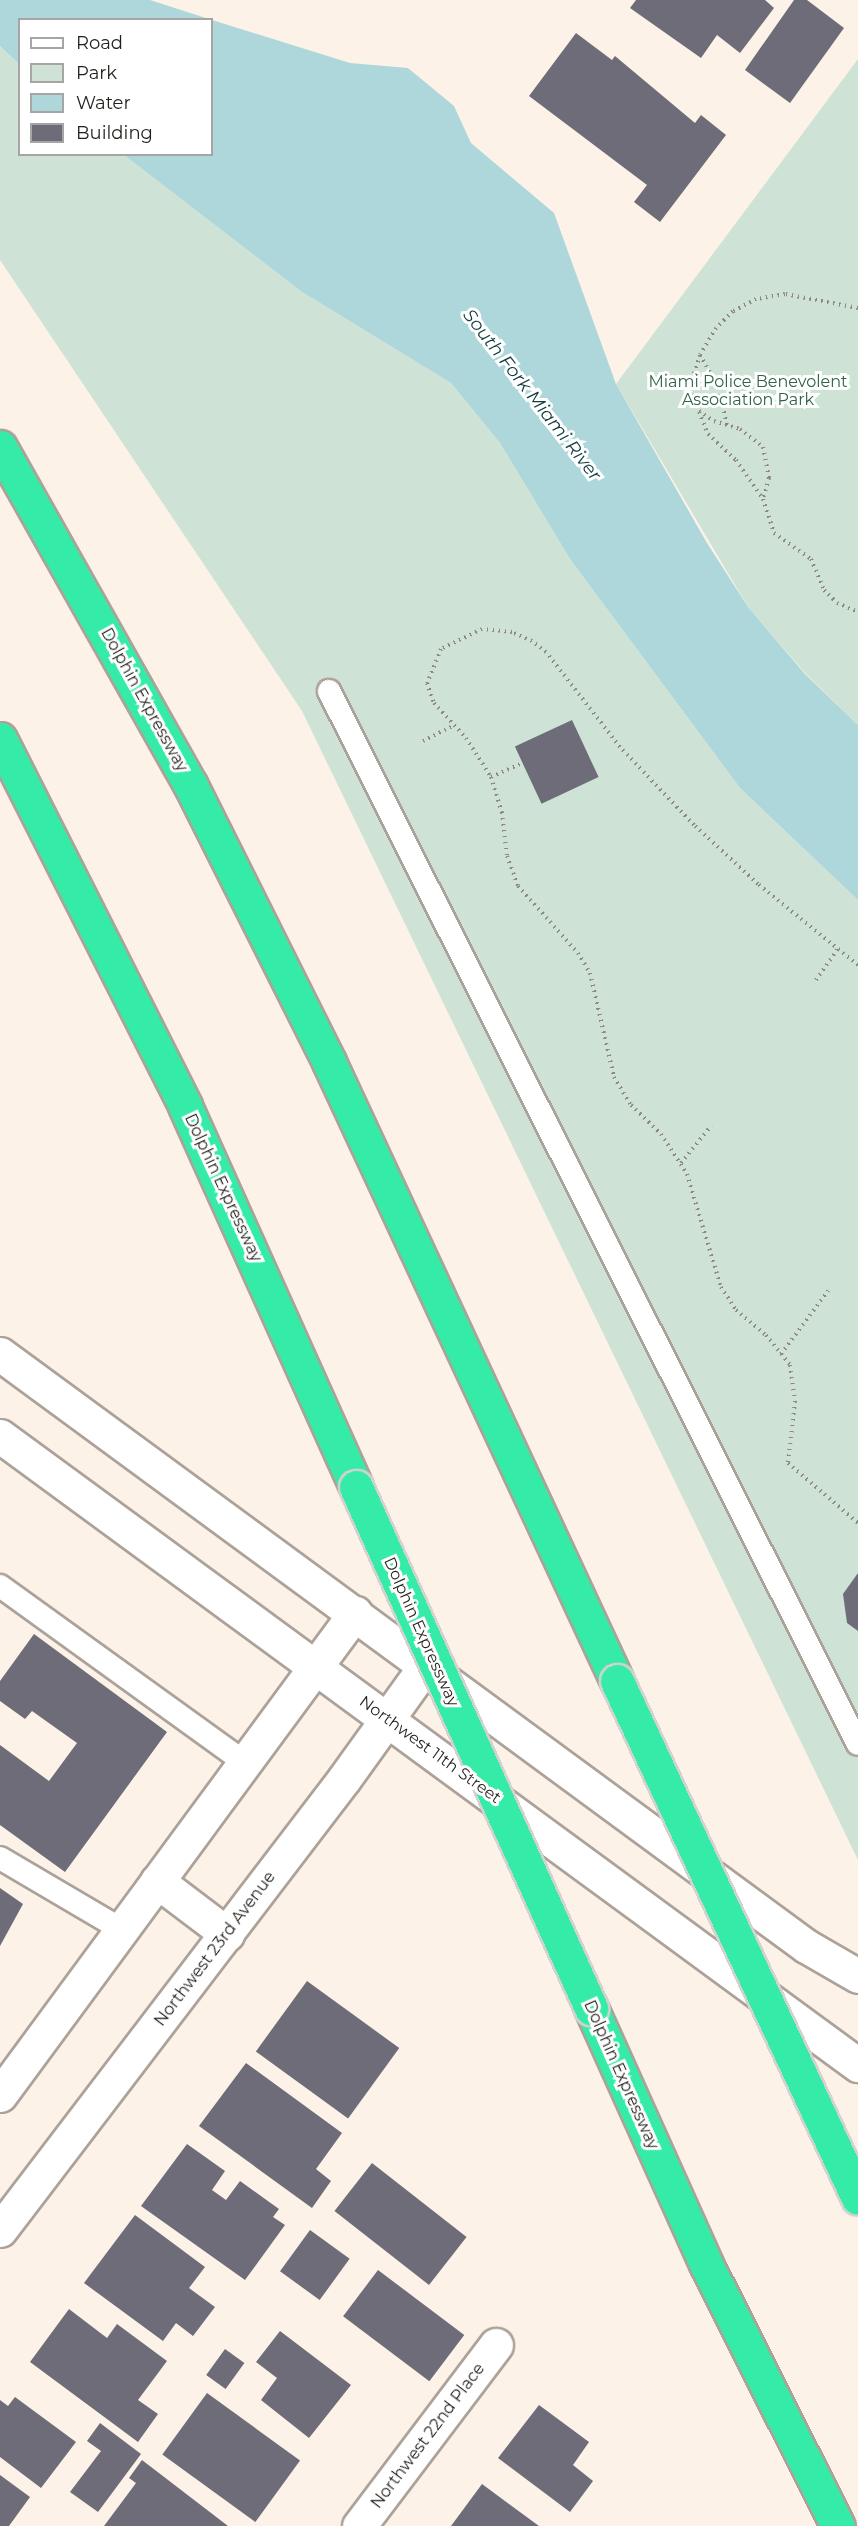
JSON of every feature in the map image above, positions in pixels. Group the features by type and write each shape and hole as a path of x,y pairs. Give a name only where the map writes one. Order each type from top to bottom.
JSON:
{"highway":[{"name":"Dolphin Expressway","path":"0,447 190,784 324,1051 858,2198"},
{"name":"Dolphin Expressway","path":"0,739 185,1106 706,2264 838,2526"}],"street":[{"path":"0,1354 806,1946 858,1976"},
{"name":"Northwest 11th Street","path":"0,1436 316,1665 858,2065"},
{"path":"0,2095 124,1930 157,1881 355,1613"},
{"name":"Northwest 23rd Avenue","path":"0,2228 227,1934 426,1665"},
{"path":"157,1881 227,1934"},
{"name":"Northwest 22nd Place","path":"359,2526 496,2345"}],"lane":[{"path":"329,691 858,1744"},
{"path":"0,1586 244,1762"},
{"path":"0,1858 124,1930"}],"path":[{"path":"858,308 785,294 756,299 733,311 716,328 700,355 693,376 692,394 708,434 736,460 763,499 774,533 811,559 824,590 837,603 858,612"},
{"path":"700,355 719,388 727,425"},
{"path":"699,411 740,429 763,447 769,478 763,499"},
{"path":"858,965 694,825 620,747 546,652 532,641 512,632 482,629 441,649 427,683 434,703 452,726 466,738 491,777 518,886 578,953 590,973 614,1077 631,1105 661,1134 681,1163 698,1205 721,1287 736,1310 781,1354 794,1381 788,1463 806,1482 858,1523"},
{"path":"423,741 452,726"},
{"path":"491,777 523,763"},
{"path":"816,980 838,949"},
{"path":"681,1163 711,1126"},
{"path":"781,1354 828,1291"}],"green space":[{"path":"0,46 18,63 18,156 125,156 302,292 451,383 500,443 570,559 740,788 858,900 858,1860 302,711 0,260"},
{"name":"Miami Police Benevolent Association Park","path":"858,59 858,725 806,674 748,607 616,384"}],"water":[{"path":"0,0 150,0 206,18 18,18 18,63 0,46"},
{"name":"South Fork Miami River","path":"213,20 350,63 408,68 454,106 471,143 554,213 616,384 707,543 748,607 805,674 858,725 858,900 740,788 570,559 500,443 451,383 302,292 125,156 213,156"}],"building":[{"path":"636,0 765,0 774,8 740,53 717,35 701,58 630,8"},
{"path":"794,0 807,0 844,28 790,103 745,70"},
{"path":"576,33 612,60 615,56 695,123 701,115 726,135 660,222 634,202 647,185 529,96"},
{"path":"572,720 599,777 542,804 515,747"},
{"path":"858,1573 858,1631 847,1623 843,1594"},
{"path":"34,1634 167,1732 65,1872 0,1825 0,1745 49,1781 77,1743 32,1711 25,1719 0,1701 0,1681"},
{"path":"0,1888 23,1904 0,1946"},
{"path":"307,1981 399,2048 348,2118 256,2051"},
{"path":"246,2063 342,2133 316,2169 331,2181 312,2208 199,2126"},
{"path":"187,2144 225,2171 212,2190 226,2200 240,2181 279,2209 273,2217 285,2225 245,2280 141,2206"},
{"path":"372,2163 467,2237 429,2285 334,2211"},
{"path":"135,2215 205,2267 189,2288 215,2307 193,2336 176,2323 163,2341 84,2283"},
{"path":"310,2230 350,2259 320,2300 280,2271"},
{"path":"378,2270 464,2335 429,2381 343,2316"},
{"path":"69,2309 107,2338 117,2324 167,2361 138,2400 158,2414 138,2442 30,2362"},
{"path":"280,2331 351,2385 309,2438 261,2400 277,2378 256,2362"},
{"path":"225,2349 244,2363 226,2389 206,2375"},
{"path":"207,2393 300,2461 255,2522 162,2454"},
{"path":"15,2397 76,2442 41,2488 0,2457 0,2400 8,2406"},
{"path":"539,2405 589,2442 573,2465 593,2481 570,2512 498,2458"},
{"path":"100,2423 141,2454 98,2512 70,2492 101,2451 87,2441"},
{"path":"142,2460 228,2526 104,2526 136,2483 129,2478"},
{"path":"0,2475 30,2497 9,2526 0,2526"},
{"path":"482,2484 539,2526 451,2526"}]}
